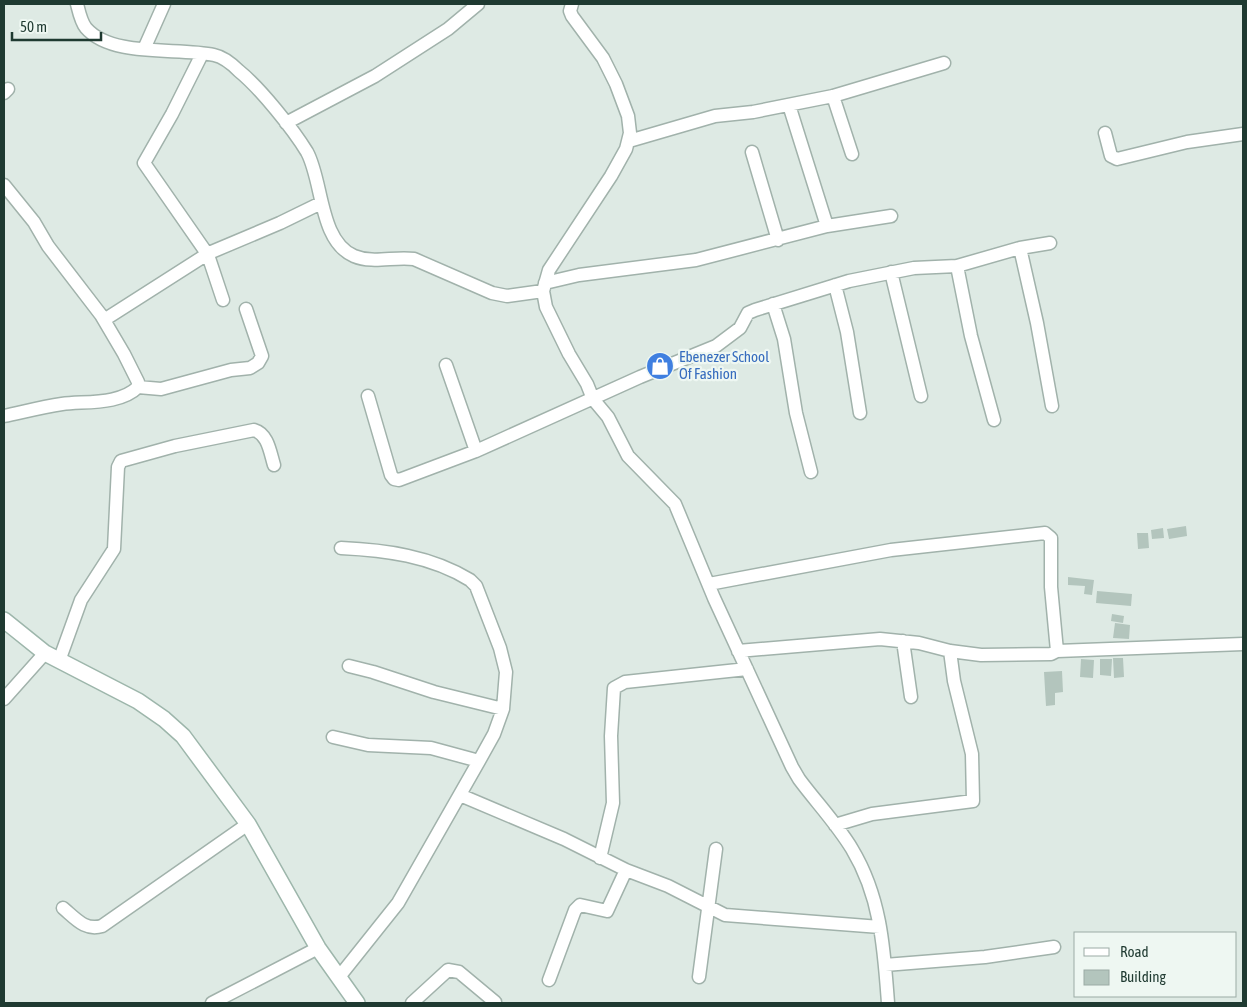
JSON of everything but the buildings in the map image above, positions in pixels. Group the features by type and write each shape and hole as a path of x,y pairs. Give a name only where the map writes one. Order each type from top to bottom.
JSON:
{"street":[{"path":"77,4 85,27 104,42 144,49 213,55 230,62 297,135 308,155 332,233 346,251 353,256 372,260 403,257 414,260 492,294 507,296 544,287 578,275 696,260 827,226 891,216"},
{"path":"144,49 164,4"},
{"path":"286,123 375,76 448,29 478,4"},
{"path":"572,4 570,11 572,16 603,58 616,84 628,116 629,142 611,176 549,270 544,287 546,307 588,384 592,399 608,417 628,456 675,504 738,651 795,773 852,848 865,874 875,901 880,927 888,1003"},
{"path":"202,54 172,114 144,163 158,186 208,254 223,300"},
{"path":"629,142 715,116 789,105 833,96 944,63"},
{"path":"833,96 852,154"},
{"path":"789,105 827,226"},
{"path":"1105,133 1111,156 1117,159 1188,142 1243,134"},
{"path":"752,152 778,240"},
{"path":"4,185 34,222 48,246 104,320 135,375 138,387"},
{"path":"104,320 208,254 322,203"},
{"path":"368,396 394,479 399,480 476,451 716,346 740,328 748,312 835,285 891,272 914,268 957,266 1020,248 1050,243"},
{"path":"1020,248 1037,323 1052,406"},
{"path":"957,266 971,336 994,420"},
{"path":"891,272 921,396"},
{"path":"835,285 847,332 860,413"},
{"path":"773,304 784,339 796,413 810,472"},
{"path":"4,416 62,404 111,399 134,391 138,387 161,389 231,370 250,368 258,363 262,356 246,309"},
{"path":"446,365 476,451"},
{"path":"59,661 81,600 114,549 118,467 121,461 175,446 254,430 260,432 265,438 274,465"},
{"path":"709,584 891,550 1045,532 1050,538 1051,587 1057,651"},
{"path":"339,977 398,903 494,734 503,709 506,672 500,648 476,586 470,580 418,558 370,549 341,548"},
{"path":"4,620 45,653 138,701 164,719 183,736 248,824 318,948 357,1003"},
{"path":"738,651 880,639 903,641 950,651 981,655 1051,654 1057,651 1243,644"},
{"path":"903,641 911,697"},
{"path":"835,824 872,814 973,801 972,754 956,688 950,651"},
{"path":"4,699 45,653"},
{"path":"350,666 434,692 503,709"},
{"path":"600,858 613,803 611,736 614,688 625,682 747,669"},
{"path":"333,737 368,745 431,748 479,761"},
{"path":"460,795 564,839 626,870 707,904 725,915 737,918 880,927"},
{"path":"64,908 86,927 93,929 102,926 248,824"},
{"path":"699,977 707,904 716,849"},
{"path":"549,980 575,910 580,905 607,911 626,870"},
{"path":"885,965 985,957 1054,947"},
{"path":"212,1003 318,948"},
{"path":"412,1003 448,970 459,972 496,1002"}],"place":[{"name":"Ebenezer School Of Fashion","path":"660,366"}]}
